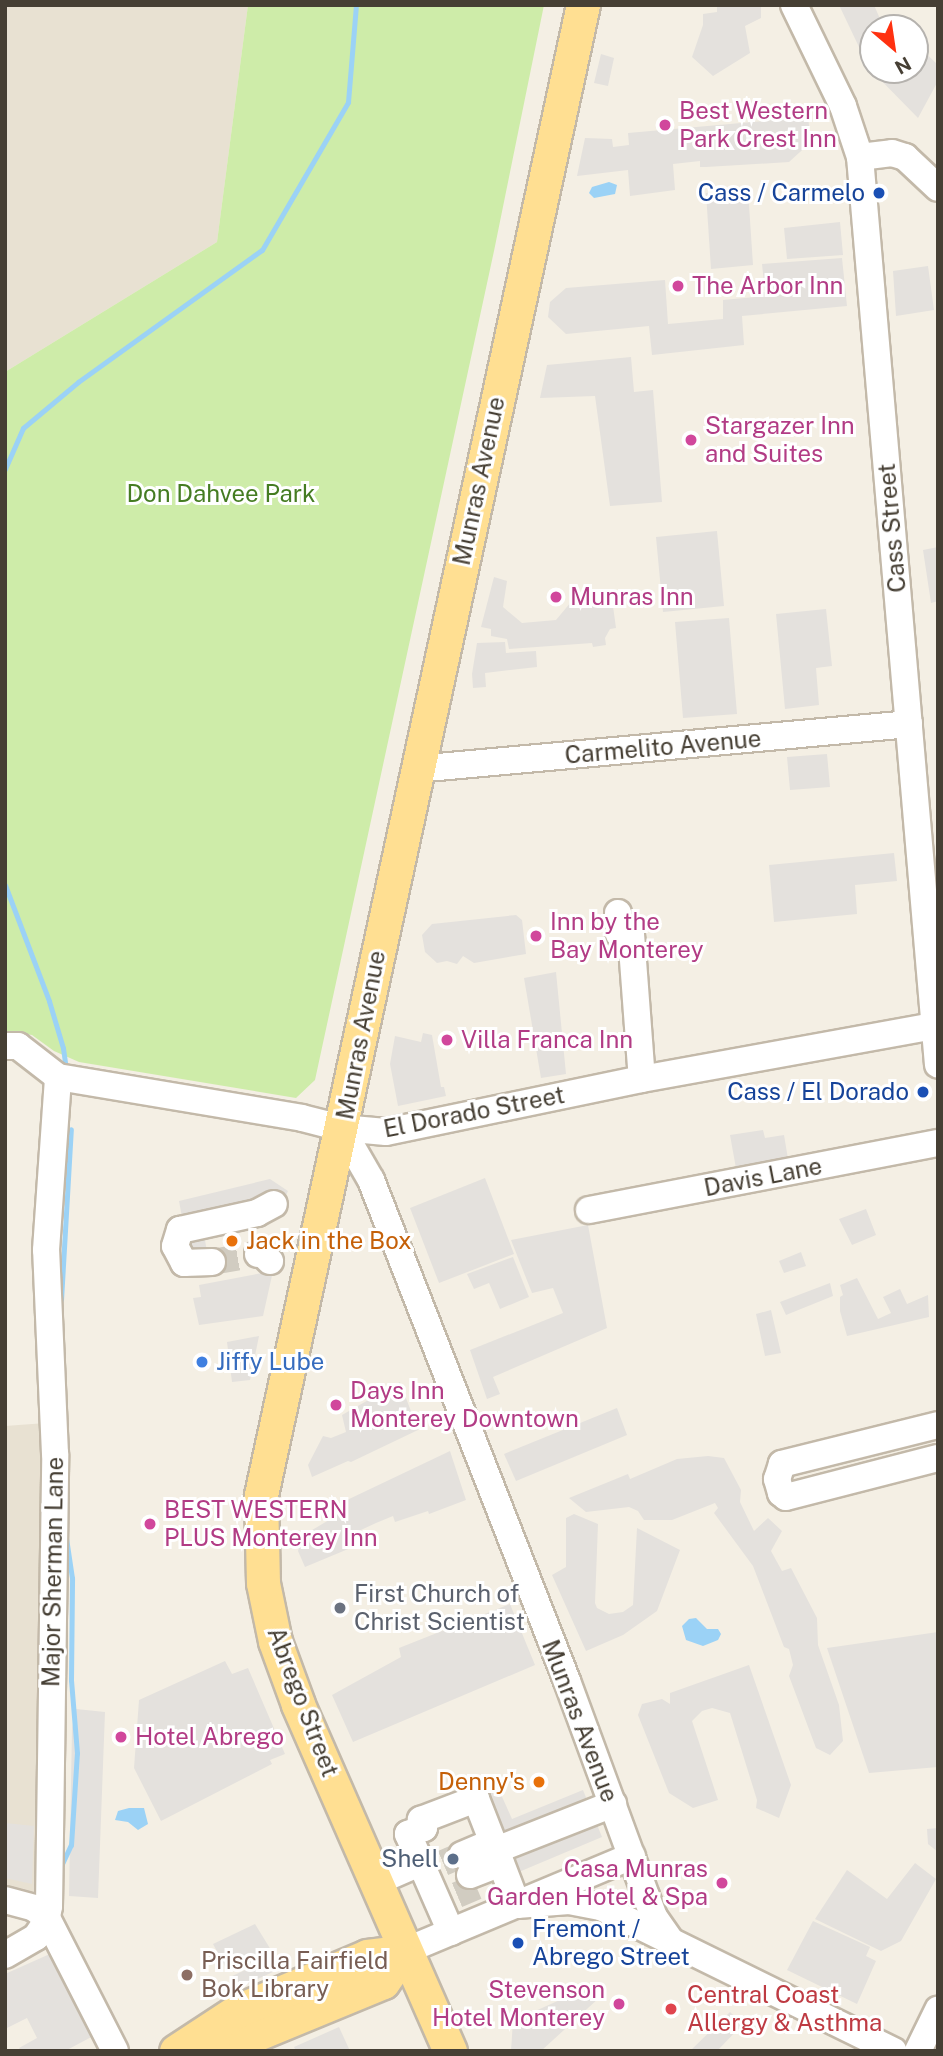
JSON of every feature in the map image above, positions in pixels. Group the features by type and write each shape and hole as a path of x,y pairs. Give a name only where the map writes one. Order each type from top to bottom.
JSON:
{"main road":[{"name":"Munras Avenue","path":"341,1128 416,769 583,5"},
{"name":"Abrego Street","path":"341,1128 261,1495 263,1583 275,1641 405,1951 450,2051"},
{"path":"182,2048 237,2011 367,1956 405,1951"}],"street":[{"name":"Cass Street","path":"794,5 844,106 860,157 938,1065"},
{"path":"860,157 892,153 905,157 938,188"},
{"name":"Carmelito Avenue","path":"416,769 909,724"},
{"path":"618,913 619,934 631,934 642,1079"},
{"name":"El Dorado Street","path":"10,1039 58,1077 302,1118 341,1128 386,1132 642,1079 936,1025"},
{"name":"Major Sherman Lane","path":"58,1077 46,1250 55,1454 47,1917 115,2051"},
{"name":"Munras Avenue","path":"341,1128 370,1180 613,1804 654,1917 671,1941"},
{"name":"Davis Lane","path":"589,1210 938,1143"},
{"path":"212,1262 184,1264 175,1246 180,1230 257,1213 274,1204"},
{"path":"938,1425 782,1464 778,1479 781,1493 786,1497 938,1458"},
{"path":"451,1932 448,1878 408,1834 424,1828 421,1820 476,1799 517,1905"},
{"path":"376,1882 448,1878 499,1858 613,1804"},
{"path":"405,1951 632,1856"},
{"path":"5,1900 34,1908 47,1917 36,1937 5,1955"},
{"path":"517,1905 569,1901 590,1903 894,2051"},
{"path":"918,2051 938,2010"}],"shaded area":[{"path":"5,5 248,5 217,242 5,372"},
{"path":"717,5 761,5 761,18 745,26 750,53 713,76 692,57 703,25 703,14 717,12"},
{"path":"839,5 874,5 878,14 859,14 859,47"},
{"path":"601,54 614,58 608,86 594,83"},
{"path":"929,56 937,64 938,81 918,118 885,84 929,84"},
{"path":"808,117 811,142 789,162 706,167 700,167 700,161 673,164 675,190 630,196 628,170 577,176 585,138 612,139 613,147 629,145 628,133"},
{"path":"748,190 753,265 711,269 706,193"},
{"path":"840,222 843,255 787,259 784,228"},
{"path":"842,258 847,306 742,316 744,345 652,355 649,326 566,334 548,317 550,302 566,288 665,280 668,324 723,319 723,300 755,297 755,293 765,292 762,264"},
{"path":"928,266 934,310 896,316 893,271"},
{"path":"631,357 634,392 653,390 662,502 610,506 595,396 540,398 547,365"},
{"path":"717,531 724,606 663,612 656,537"},
{"path":"938,547 938,601 931,603 923,550"},
{"path":"494,577 507,581 503,607 522,623 556,620 571,602 612,599 616,628 610,629 605,638 606,645 593,647 592,643 509,649 507,639 491,636 491,629 481,627"},
{"path":"826,609 832,666 816,668 819,705 785,709 776,614"},
{"path":"729,618 737,714 683,718 675,622"},
{"path":"505,642 506,653 536,651 537,667 485,673 486,687 473,688 472,674 477,643"},
{"path":"827,754 830,787 790,790 787,757"},
{"path":"894,853 897,881 855,885 857,914 774,922 769,865"},
{"path":"516,915 522,920 526,954 474,963 463,956 457,964 447,961 437,963 425,952 422,935 432,924"},
{"path":"556,972 566,1074 541,1078 524,978"},
{"path":"423,1033 432,1035 441,1087 444,1087 446,1096 398,1106 390,1064 395,1036 421,1042"},
{"path":"763,1130 765,1138 784,1135 789,1165 737,1174 730,1135"},
{"path":"485,1178 514,1254 439,1283 410,1208"},
{"path":"270,1179 288,1191 277,1215 203,1228 207,1252 189,1255 179,1201"},
{"path":"866,1209 876,1235 852,1245 839,1219"},
{"path":"588,1225 607,1328 493,1377 500,1394 487,1399 470,1350 563,1313 553,1288 532,1293 511,1240"},
{"path":"801,1252 806,1266 784,1273 779,1261"},
{"path":"513,1257 529,1297 500,1309 489,1283 474,1289 467,1274"},
{"path":"273,1271 263,1316 199,1325 193,1298 201,1297 199,1285"},
{"path":"857,1278 878,1319 891,1313 883,1297 900,1289 907,1304 928,1295 929,1317 847,1336 840,1311 840,1297 843,1295 840,1285"},
{"path":"830,1283 833,1296 786,1315 780,1302"},
{"path":"771,1310 781,1353 765,1356 756,1314"},
{"path":"259,1336 250,1380 232,1382 227,1342"},
{"path":"400,1382 418,1430 312,1477 308,1465 323,1436 331,1438 346,1432 342,1415"},
{"path":"617,1408 627,1435 516,1481 504,1454"},
{"path":"46,1423 42,1924 5,1913 5,1426"},
{"path":"450,1451 466,1500 429,1514 428,1511 395,1522 393,1516 376,1523 348,1536 353,1547 305,1567 298,1551 302,1536 329,1520 326,1510"},
{"path":"708,1456 724,1458 741,1490 740,1502 754,1531 768,1518 782,1531 771,1551 782,1571 791,1568 817,1618 818,1645 839,1705 843,1741 830,1755 816,1748 789,1676 793,1665 789,1649 784,1647 753,1566 714,1513 718,1508 715,1503 672,1520 644,1520 638,1511 629,1507 586,1512 569,1498 628,1474 630,1479 677,1459"},
{"path":"574,1514 598,1524 595,1603 597,1608 609,1614 623,1612 633,1605 637,1528 680,1550 657,1611 623,1635 586,1651 552,1575 566,1567 566,1518"},
{"path":"510,1604 535,1665 353,1742 332,1695 401,1657 399,1648"},
{"path":"938,1632 938,1767 869,1773 827,1648"},
{"path":"225,1661 232,1674 248,1668 285,1754 270,1760 272,1764 161,1821 134,1768 139,1700"},
{"path":"749,1665 791,1785 779,1818 756,1808 757,1800 730,1713 712,1708 702,1711 692,1721 718,1800 693,1808 669,1793 638,1715 642,1704 662,1699 670,1704 670,1693"},
{"path":"76,1709 105,1712 98,1898 69,1896 72,1728"},
{"path":"495,1781 512,1819 583,1790 602,1837 514,1874 477,1788"},
{"path":"5,1823 34,1826 32,1884 5,1878"},
{"path":"938,1828 938,1852 928,1844 927,1829"},
{"path":"915,1863 936,1879 901,1941 881,1951 815,1919 847,1870 887,1899"},
{"path":"813,1921 870,1947 866,1956 876,1961 857,2004 787,1970"},
{"path":"255,1924 271,1950 269,1955 228,1972 213,1944"},
{"path":"52,1953 97,2034 65,2051 21,2051 19,2048 37,2038 27,2018 5,2029 5,1974"},
{"path":"273,1957 288,1965 238,1988 230,1977"},
{"path":"591,1986 599,1998 541,2051 511,2051 513,2021"},
{"path":"730,2012 743,2024 717,2051 690,2051"},
{"path":"339,2027 350,2051 296,2051 294,2047"}],"green space":[{"name":"Don Dahvee Park","path":"248,5 544,5 494,251 315,1080 296,1098 79,1062 54,1051 32,1035 5,1031 5,372 217,242"}],"water":[{"path":"609,182 617,185 615,194 594,198 589,193 592,187"},
{"path":"696,1618 707,1629 718,1629 721,1634 718,1640 703,1646 686,1640 682,1626 689,1619"},
{"path":"144,1808 148,1824 138,1830 128,1822 115,1820 118,1811"}],"waterway":[{"path":"5,469 23,428 78,382 262,250 348,102 356,5"},
{"path":"5,885 49,1001 65,1063"},
{"path":"61,1300 71,1129"},
{"path":"61,1866 71,1845 77,1753 71,1680 72,1578 66,1538"}],"tunnel":[{"path":"212,1262 258,1254"},
{"path":"443,1863 462,1855"},
{"path":"457,1895 476,1887"}],"place":[{"name":"Best Western Park Crest Inn","path":"665,125"},
{"name":"Cass / Carmelo","path":"879,193"},
{"name":"The Arbor Inn","path":"678,286"},
{"name":"Stargazer Inn and Suites","path":"691,440"},
{"name":"Munras Inn","path":"556,597"},
{"name":"Inn by the Bay Monterey","path":"536,936"},
{"name":"Villa Franca Inn","path":"447,1040"},
{"name":"Cass / El Dorado","path":"923,1092"},
{"name":"Jack in the Box","path":"232,1241"},
{"name":"Jiffy Lube","path":"202,1362"},
{"name":"Days Inn Monterey Downtown","path":"336,1405"},
{"name":"BEST WESTERN PLUS Monterey Inn","path":"150,1524"},
{"name":"First Church of Christ Scientist","path":"340,1608"},
{"name":"Hotel Abrego","path":"121,1737"},
{"name":"Denny's","path":"539,1782"},
{"name":"Shell","path":"453,1859"},
{"name":"Casa Munras Garden Hotel & Spa","path":"722,1883"},
{"name":"Fremont / Abrego Street","path":"518,1943"},
{"name":"Priscilla Fairfield Bok Library","path":"187,1975"},
{"name":"Stevenson Hotel Monterey","path":"619,2004"},
{"name":"Central Coast Allergy & Asthma","path":"671,2009"}]}
